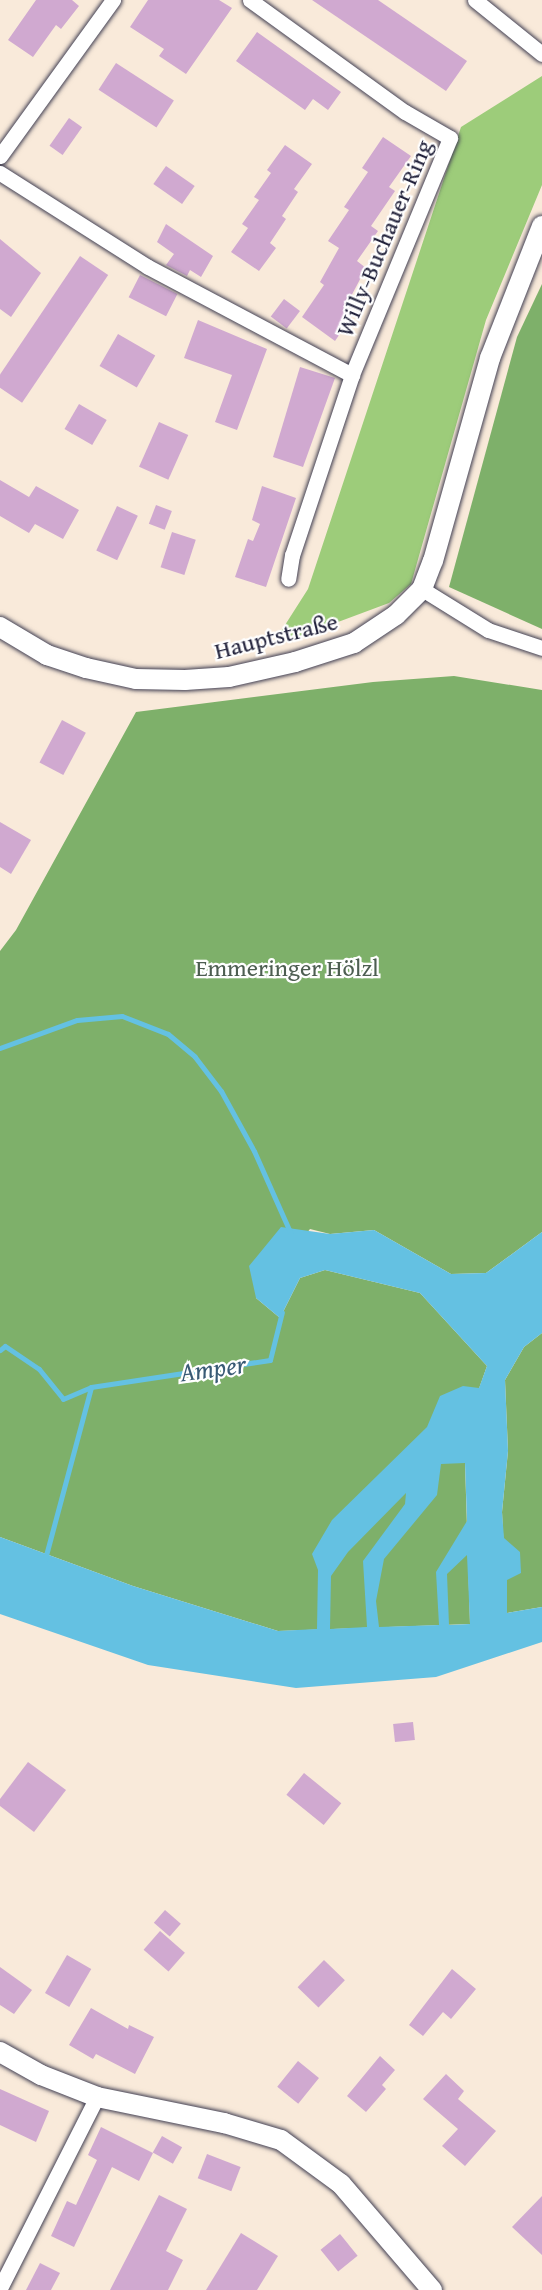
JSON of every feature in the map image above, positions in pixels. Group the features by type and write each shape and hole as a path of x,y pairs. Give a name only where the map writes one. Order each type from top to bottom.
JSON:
{"street":[{"path":"0,156 113,0"},
{"path":"475,0 542,54"},
{"name":"Willy-Buchauer-Ring","path":"254,1 405,112 450,138 351,375 292,555 288,579"},
{"name":"Willy-Buchauer-Ring","path":"0,173 148,267 351,375"},
{"path":"542,226 490,358 422,589 488,630 542,648"},
{"name":"Hauptstraße","path":"0,627 47,655 136,679 229,677 295,662 354,643 396,615 422,589"},
{"path":"0,2052 41,2075 97,2097 264,2134 305,2154 341,2184 432,2290"},
{"path":"1,2282 97,2097"}],"green space":[{"path":"542,76 542,185 486,320 411,584 389,603 271,647 308,589 461,127"},
{"path":"542,284 542,629 449,587 517,337"},
{"name":"Emmeringer Hölzl","path":"454,676 542,690 542,1232 486,1273 451,1274 374,1230 330,1234 310,1229 256,1298 280,1318 300,1278 325,1270 420,1293 487,1366 464,1431 470,1624 278,1631 133,1586 0,1537 0,951 16,930 136,712 373,682"},
{"path":"542,1333 542,1607 507,1613 502,1512 508,1451 505,1380 524,1347"}],"water":[{"path":"281,1227 330,1234 374,1230 451,1274 486,1273 542,1232 542,1333 524,1347 505,1380 508,1451 502,1512 504,1538 520,1552 521,1573 507,1580 507,1613 542,1607 542,1642 436,1677 296,1688 148,1665 0,1614 0,1537 133,1586 278,1631 317,1629 318,1570 312,1554 332,1520 427,1427 440,1396 463,1386 479,1388 487,1366 420,1293 325,1270 300,1278 280,1318 256,1298 249,1266","holes":["465,1463 467,1521 436,1572 439,1625 379,1627 376,1601 384,1559 437,1495 441,1464","406,1493 405,1504 363,1561 367,1627 330,1629 331,1576 348,1552","467,1555 470,1624 449,1625 447,1574"]}],"building":[{"path":"36,0 72,0 79,6 61,29 56,25 33,57 8,40"},
{"path":"148,0 219,0 232,8 186,74 159,56 164,49 130,27"},
{"path":"312,0 378,0 467,61 446,91"},
{"path":"257,32 341,92 328,110 313,99 305,110 236,61"},
{"path":"116,63 174,101 156,127 99,90"},
{"path":"69,118 82,127 63,155 49,146"},
{"path":"383,137 411,156 389,187 395,191 371,226 378,231 357,261 366,268 348,302 354,306 348,313 352,316 335,341 302,317 324,285 320,282 339,248 328,241 349,210 344,207 368,172 362,168"},
{"path":"285,145 312,164 294,189 298,192 282,216 286,219 270,243 276,248 259,271 231,252 248,228 242,224 259,200 254,197 271,173 267,170"},
{"path":"166,166 195,186 182,204 153,184"},
{"path":"166,224 213,256 201,277 190,270 187,276 166,265 174,254 157,242"},
{"path":"0,239 41,273 11,317 0,309"},
{"path":"80,256 108,275 22,403 0,388 0,375"},
{"path":"140,275 177,294 166,316 129,297"},
{"path":"284,299 300,311 287,329 271,317"},
{"path":"198,320 267,349 237,430 215,422 232,375 184,358"},
{"path":"118,334 155,356 137,388 100,366"},
{"path":"300,367 335,378 303,467 273,457"},
{"path":"79,404 107,420 92,445 64,429"},
{"path":"159,422 188,435 168,480 139,467"},
{"path":"0,480 29,497 36,486 79,510 63,539 35,524 29,533 0,516"},
{"path":"262,486 296,498 266,587 235,577 248,539 253,541 260,524 252,520"},
{"path":"156,505 172,511 165,530 149,524"},
{"path":"117,506 138,516 117,560 96,550"},
{"path":"172,532 196,540 184,575 161,567"},
{"path":"62,720 86,733 63,775 39,762"},
{"path":"0,822 31,840 11,874 0,867"},
{"path":"413,1722 415,1740 395,1742 393,1724"},
{"path":"28,1762 66,1790 34,1832 0,1806 0,1799"},
{"path":"304,1773 341,1803 324,1825 286,1795"},
{"path":"165,1910 181,1924 170,1937 154,1923"},
{"path":"160,1931 185,1953 169,1972 144,1950"},
{"path":"67,1955 91,1969 69,2007 45,1993"},
{"path":"324,1960 345,1980 318,2007 298,1987"},
{"path":"0,1967 32,1990 14,2014 0,2005"},
{"path":"452,1969 476,1989 451,2019 443,2012 423,2036 409,2025"},
{"path":"91,2008 128,2029 129,2025 154,2037 135,2074 96,2054 93,2059 69,2045"},
{"path":"380,2056 395,2070 382,2085 386,2089 366,2112 347,2096"},
{"path":"298,2061 319,2078 298,2104 277,2087"},
{"path":"446,2074 464,2091 458,2099 496,2131 465,2166 442,2146 458,2129 423,2099"},
{"path":"0,2089 49,2111 36,2142 0,2125"},
{"path":"101,2127 153,2153 139,2181 112,2167 74,2247 51,2236 67,2201 76,2205 97,2160 88,2155"},
{"path":"162,2136 182,2147 173,2164 153,2153"},
{"path":"207,2154 241,2167 231,2191 198,2178"},
{"path":"159,2195 187,2209 166,2251 183,2260 168,2290 110,2290"},
{"path":"542,2196 542,2255 512,2227"},
{"path":"241,2233 278,2256 257,2290 206,2290"},
{"path":"340,2234 358,2256 338,2271 321,2250"},
{"path":"40,2263 60,2273 51,2290 26,2290"}],"waterway":[{"path":"0,1048 77,1020 122,1016 168,1034 195,1057 221,1091 254,1151 290,1232"},
{"name":"Amper","path":"0,1350 5,1346 39,1369 63,1399 91,1387 270,1360 282,1312"},
{"name":"Amper","path":"45,1559 91,1387"}]}
